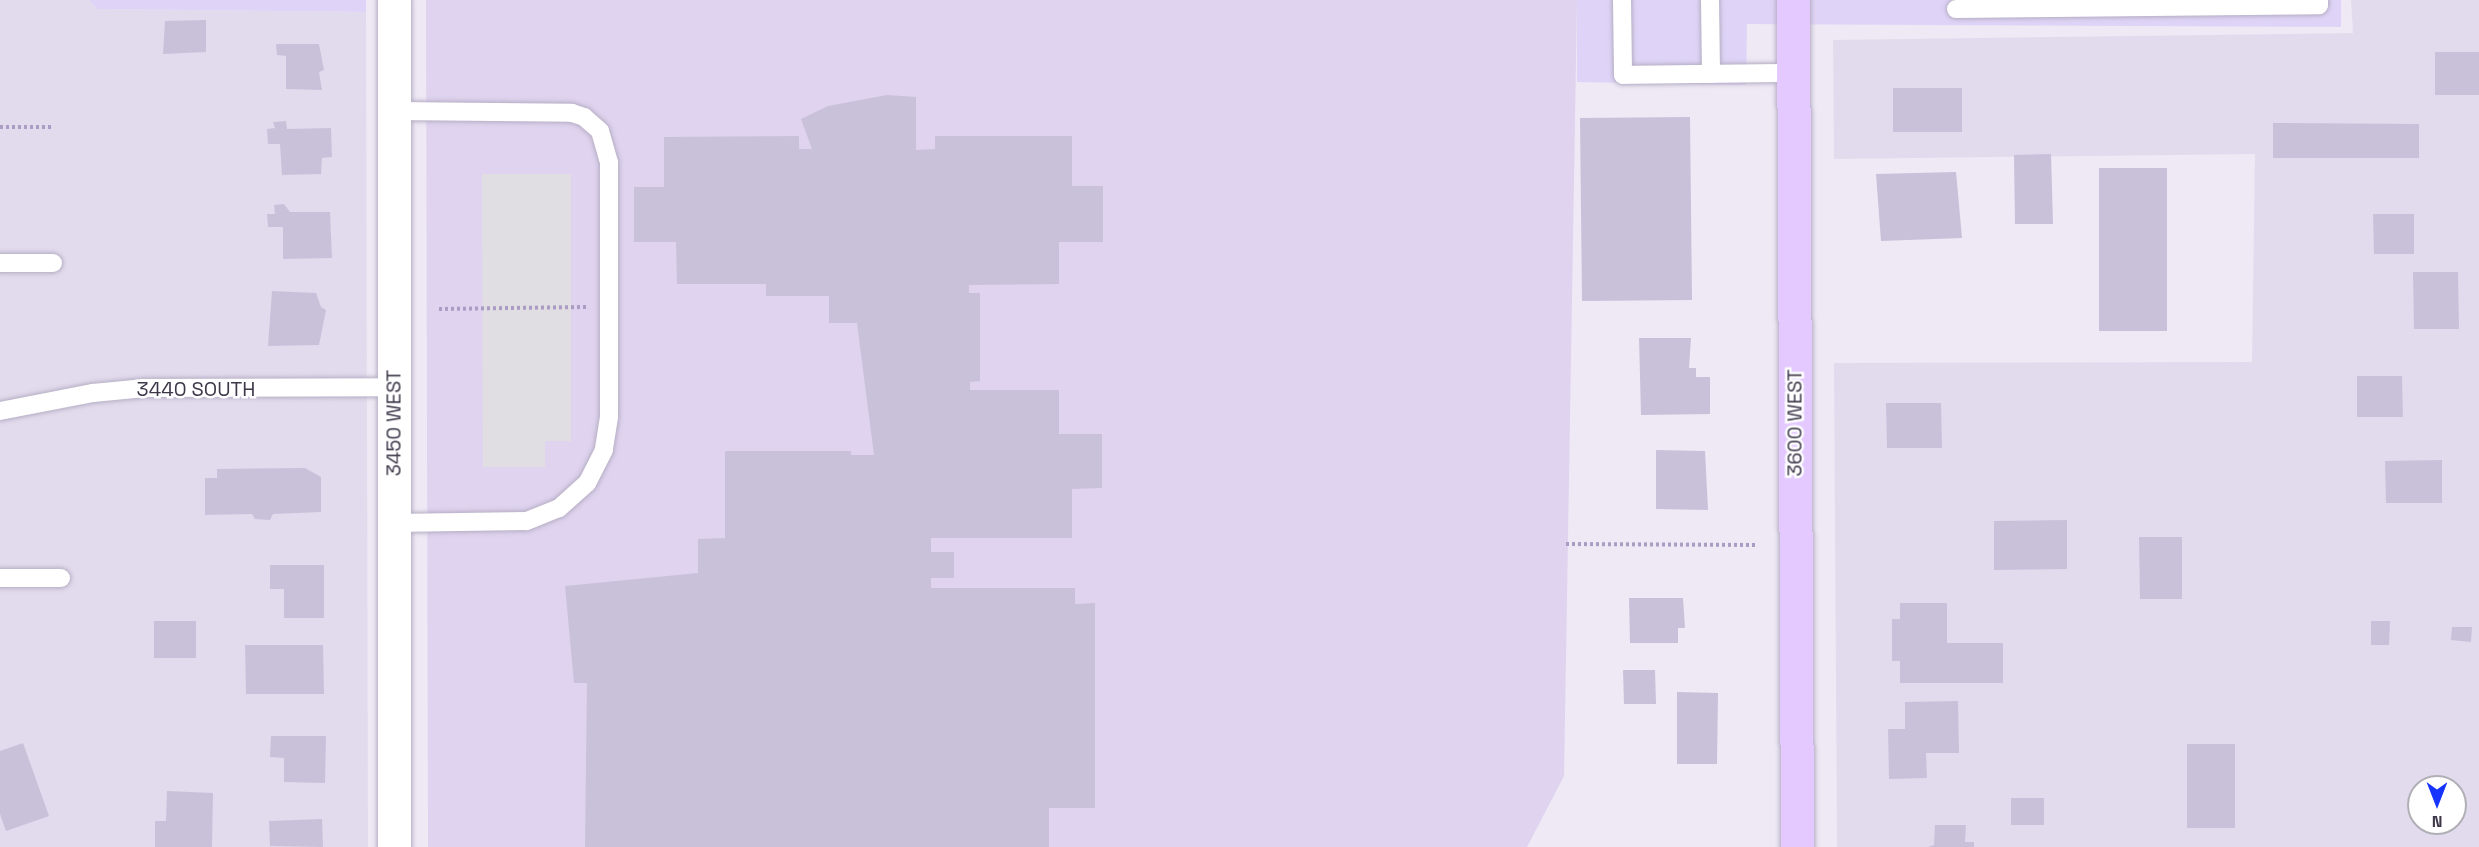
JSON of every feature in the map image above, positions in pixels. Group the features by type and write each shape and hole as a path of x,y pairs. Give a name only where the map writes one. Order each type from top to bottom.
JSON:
{"street":[{"name":"3450 WEST","path":"393,0 394,847"},
{"name":"3600 WEST","path":"1793,0 1797,847"}],"lane":[{"path":"1622,0 1623,75 1793,73"},
{"path":"1710,0 1711,74"},
{"path":"1956,9 2319,5 2319,0"},
{"path":"393,111 572,113 584,117 600,131 609,151 609,417 604,450 587,483 548,514 513,524 394,524"},
{"path":"0,263 53,263"},
{"name":"3440 SOUTH","path":"0,411 145,388 394,387"},
{"path":"0,578 61,578"}],"path":[{"path":"0,127 53,127"},
{"path":"439,309 587,306"},
{"path":"1566,544 1757,545"}],"shaded area":[{"path":"0,0 89,0 97,9 366,12 368,847 0,847"},
{"path":"89,0 366,0 366,12 97,9"},
{"path":"426,0 1577,0 1564,776 1527,847 428,847"},
{"path":"1577,0 2341,0 2341,27 1747,24 1746,85 1577,82"},
{"path":"2351,0 2479,0 2479,847 1837,847 1834,363 2252,362 2255,154 1834,159 1833,40 2353,33"},
{"path":"482,174 571,174 571,441 545,441 545,467 483,467"}],"building":[{"path":"206,20 206,52 163,54 165,21"},
{"path":"276,44 319,44 324,70 319,72 322,90 286,89 286,56 277,55"},
{"path":"2435,52 2479,52 2479,95 2435,95"},
{"path":"1893,88 1962,88 1962,132 1893,132"},
{"path":"887,95 916,97 916,150 935,149 935,136 1072,136 1072,186 1103,186 1103,242 1059,242 1059,284 969,285 969,293 980,293 980,381 970,382 970,390 1059,390 1059,434 1102,434 1102,488 1072,489 1072,538 931,538 931,552 954,552 954,578 931,578 931,588 1075,588 1075,604 1095,603 1095,808 1049,808 1049,847 585,847 587,683 574,683 565,586 698,573 698,539 725,538 725,451 851,451 851,455 874,455 857,323 829,323 829,296 766,296 766,284 677,284 676,242 634,242 634,187 664,187 664,137 799,136 799,149 812,149 801,119 828,106"},
{"path":"1690,117 1692,300 1582,301 1580,118"},
{"path":"286,121 287,129 331,128 332,157 322,158 321,174 282,175 280,144 268,144 267,129 275,128 273,122"},
{"path":"2273,123 2419,124 2419,158 2273,158"},
{"path":"2051,154 2053,224 2015,224 2014,155"},
{"path":"2099,168 2167,168 2167,331 2099,331"},
{"path":"1956,172 1962,238 1881,241 1876,174"},
{"path":"284,204 290,212 330,212 332,258 283,259 283,227 268,227 267,214 275,214 274,205"},
{"path":"2373,214 2414,214 2414,254 2374,254"},
{"path":"2413,272 2458,272 2459,329 2414,329"},
{"path":"272,291 316,293 321,307 326,310 319,345 268,346"},
{"path":"1639,338 1691,338 1689,368 1696,368 1696,377 1710,377 1710,414 1641,415"},
{"path":"2357,376 2402,376 2403,417 2357,417"},
{"path":"1886,403 1941,403 1942,448 1887,448"},
{"path":"1656,450 1705,451 1708,510 1656,509"},
{"path":"2442,460 2442,503 2386,503 2385,461"},
{"path":"305,468 321,477 321,512 273,514 270,520 255,519 252,514 205,515 205,478 217,478 217,469"},
{"path":"2067,520 2067,569 1994,570 1994,521"},
{"path":"2139,537 2182,537 2182,599 2140,599"},
{"path":"270,565 324,565 324,618 284,618 284,589 270,589"},
{"path":"1629,598 1683,598 1685,628 1678,628 1678,643 1630,643"},
{"path":"1900,603 1947,603 1947,643 2003,643 2003,683 1900,683 1900,661 1892,661 1892,619 1900,619"},
{"path":"154,621 196,621 196,658 154,658"},
{"path":"2371,621 2390,621 2389,645 2371,645"},
{"path":"2452,627 2472,627 2471,642 2451,640"},
{"path":"245,645 323,645 324,694 246,694"},
{"path":"1623,670 1655,670 1656,704 1624,704"},
{"path":"1677,692 1718,693 1717,764 1677,764"},
{"path":"1958,701 1959,753 1926,753 1927,778 1889,779 1888,729 1905,729 1905,702"},
{"path":"271,736 326,736 325,783 284,782 284,758 270,757"},
{"path":"23,743 49,816 6,831 0,814 0,751"},
{"path":"2187,744 2235,744 2235,828 2187,828"},
{"path":"167,791 213,793 212,847 155,847 155,821 166,821"},
{"path":"2011,798 2044,798 2044,825 2011,825"},
{"path":"322,819 323,847 270,846 269,821"},
{"path":"1935,825 1966,825 1965,842 1974,842 1974,847 1928,847 1934,845"}]}
